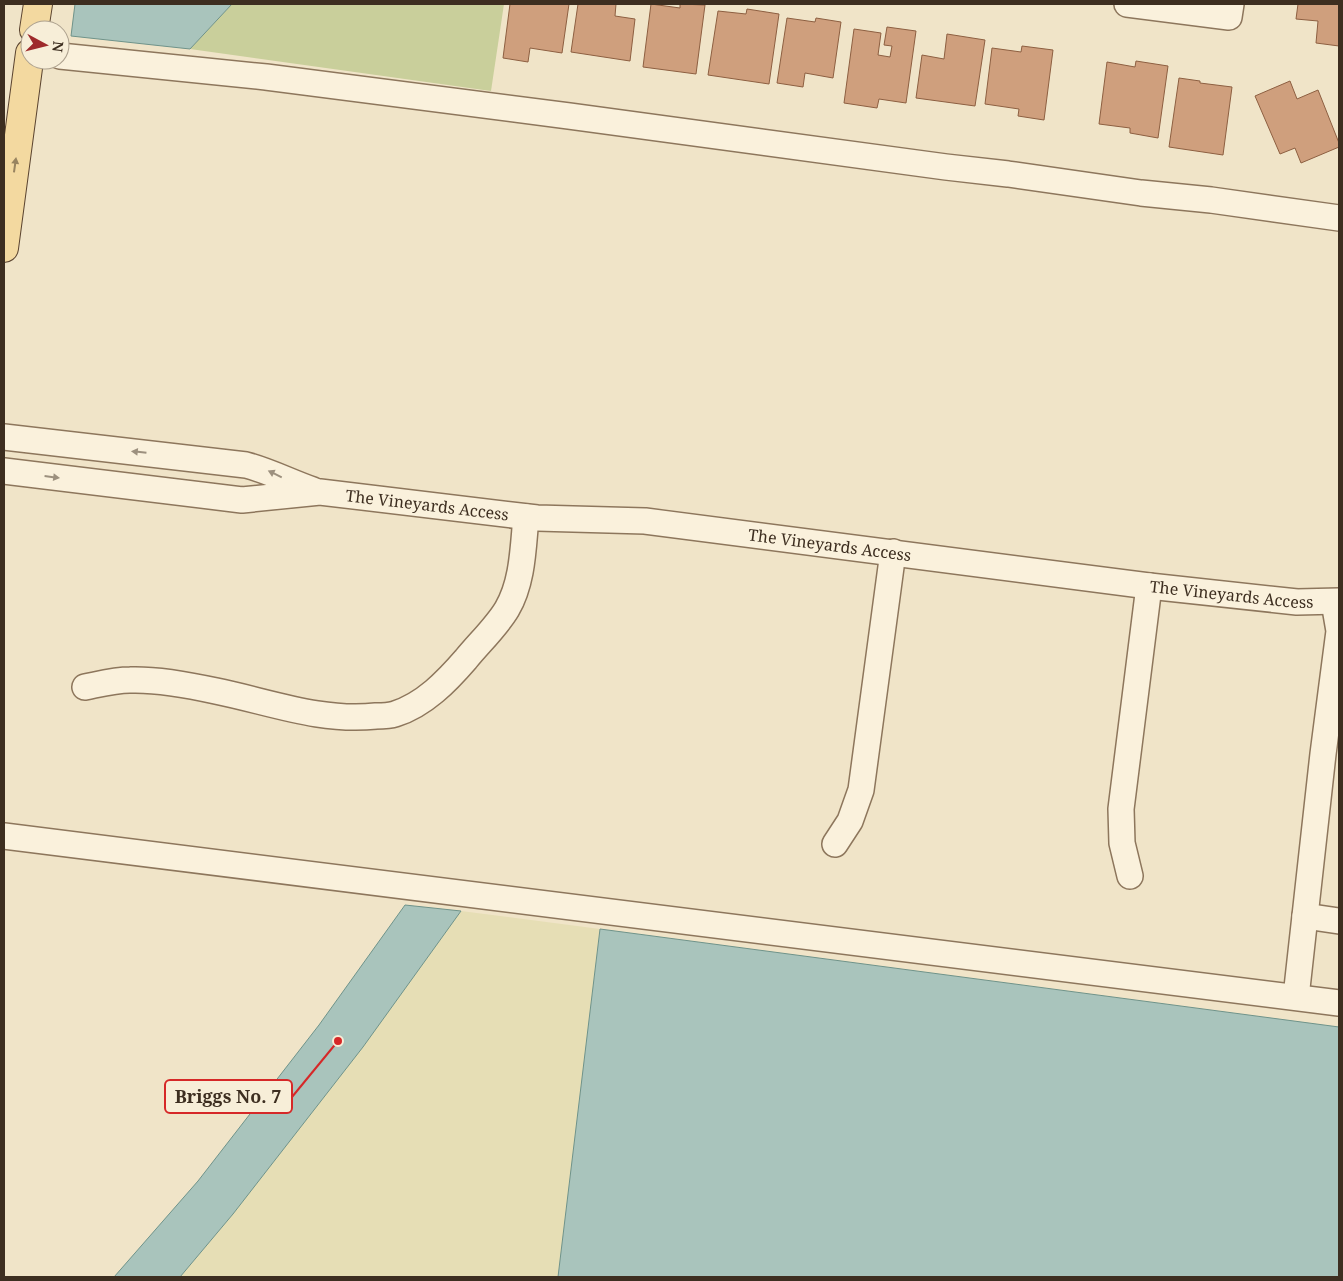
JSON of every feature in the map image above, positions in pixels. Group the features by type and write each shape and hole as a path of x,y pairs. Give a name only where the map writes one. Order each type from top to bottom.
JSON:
{"main road":[{"path":"36,20 38,4"},
{"path":"4,248 28,70"}],"street":[{"path":"1127,4 1230,10"},
{"path":"70,57 266,77 569,116 946,168 1008,174 1141,194 1211,200 1339,218"},
{"name":"The Vineyards Access","path":"4,437 246,464 267,470 294,484 320,492 526,517 645,521 1149,586 1297,602 1337,602"},
{"name":"The Vineyards Access","path":"4,471 242,500 320,492"},
{"path":"85,687 107,682 130,680 170,683 216,691 295,711 333,717 362,718 395,714 421,701 448,680 506,611 514,594 519,573 526,517"},
{"path":"835,844 850,821 861,790 893,552"},
{"path":"1130,876 1122,844 1121,808 1149,586"},
{"path":"1296,997 1304,916 1334,714 1339,631 1337,602"},
{"path":"4,836 1339,1003"},
{"path":"1304,916 1339,920"}],"shaded area":[{"path":"461,911 600,929 558,1277 180,1277 233,1214 363,1047"}],"green space":[{"path":"232,4 504,4 491,91 190,49"}],"water":[{"path":"75,4 232,4 190,49 71,36"},
{"path":"405,905 461,911 363,1047 233,1214 180,1277 114,1277 198,1181 319,1025"},
{"path":"600,929 1339,1027 1339,1277 558,1277"}],"building":[{"path":"510,4 569,4 562,53 530,48 528,62 503,58"},
{"path":"578,4 616,4 615,16 635,19 630,61 571,52"},
{"path":"651,4 680,8 680,4 705,5 696,74 643,67"},
{"path":"1298,4 1339,4 1339,46 1316,43 1318,21 1296,19"},
{"path":"747,9 779,14 769,84 708,75 718,11 746,14"},
{"path":"787,18 815,22 816,18 841,22 833,78 805,73 803,87 777,83"},
{"path":"887,27 916,31 906,103 879,99 877,108 844,103 854,29 881,33 878,55 890,57 892,46 884,45"},
{"path":"947,34 985,40 975,106 916,98 922,55 944,59"},
{"path":"1022,46 1053,50 1044,120 1018,116 1019,109 985,104 992,48 1021,52"},
{"path":"1136,61 1168,66 1158,138 1130,133 1130,128 1099,124 1107,62 1135,67"},
{"path":"1179,78 1232,87 1223,155 1169,147"},
{"path":"1290,81 1297,99 1318,90 1339,143 1339,147 1301,163 1295,148 1280,154 1255,96"}],"place":[{"name":"Briggs No. 7","path":"338,1041"}]}
